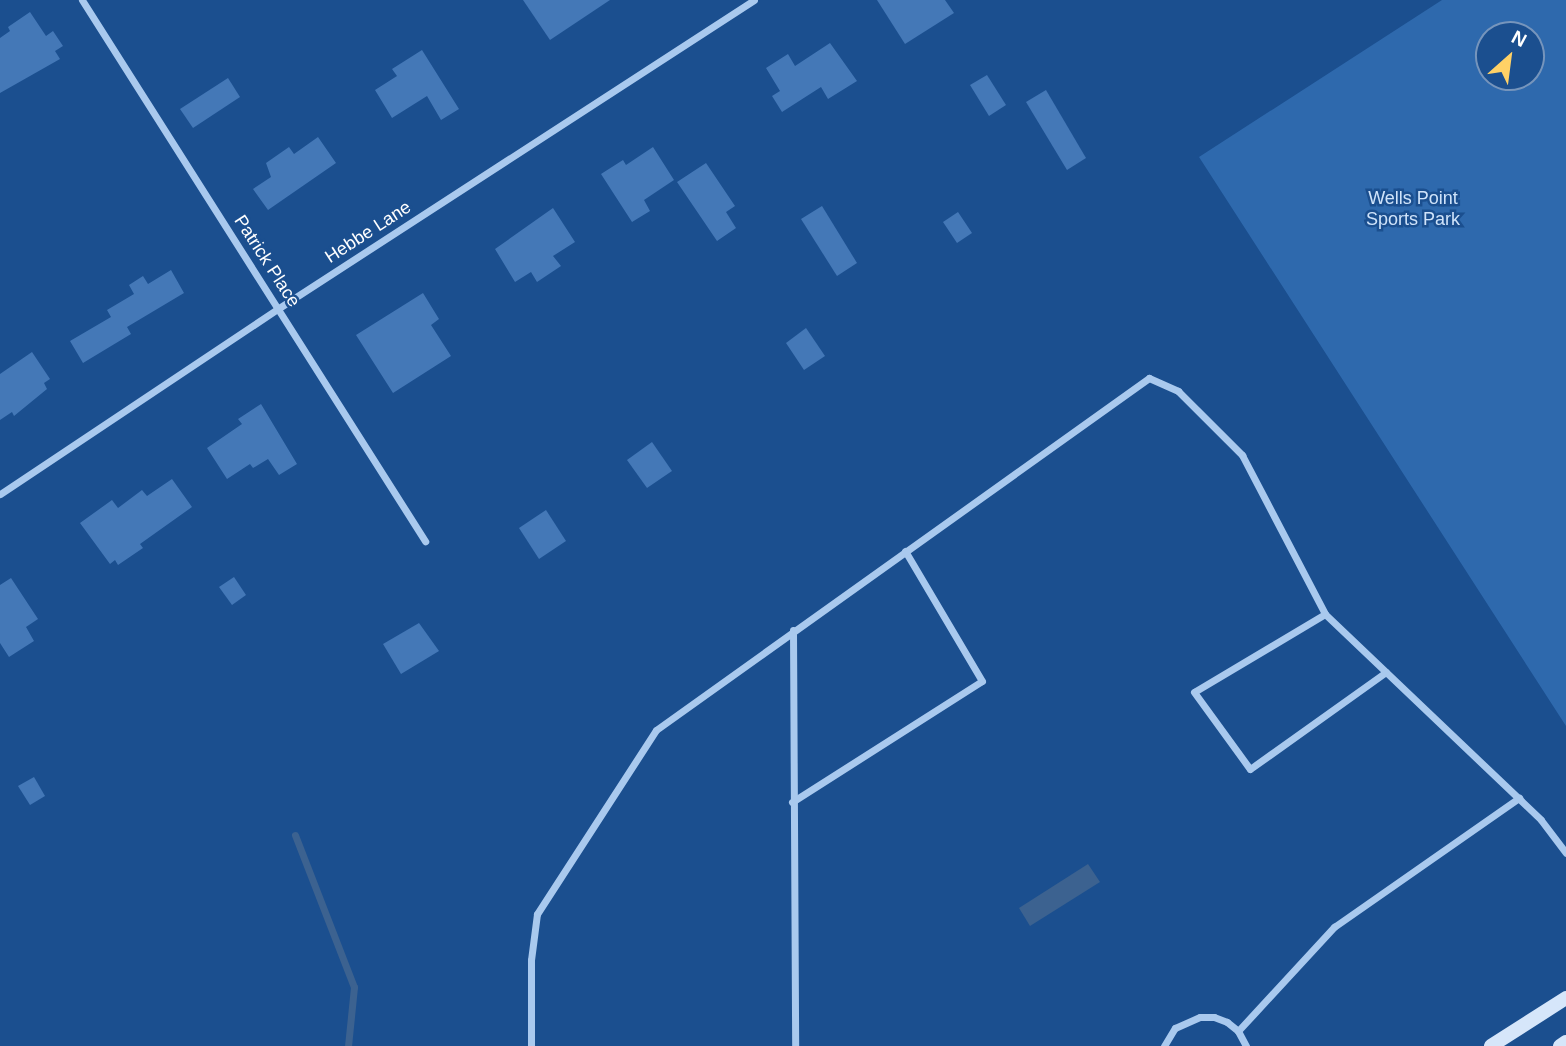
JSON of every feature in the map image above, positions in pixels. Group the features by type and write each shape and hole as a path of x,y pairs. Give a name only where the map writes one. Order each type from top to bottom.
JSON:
{"main road":[{"path":"1491,1046 1566,998"},
{"path":"1560,1046 1566,1042"}],"street":[{"name":"Patrick Place","path":"82,0 425,541"},
{"name":"Hebbe Lane","path":"0,494 279,308 754,0"},
{"path":"531,1046 531,960 537,914 656,730 1149,378 1178,391 1242,455 1325,614 1541,820 1566,853"},
{"path":"792,802 982,681 905,551"},
{"path":"1325,614 1194,692 1250,769 1386,671"},
{"path":"793,630 795,1046"},
{"path":"1238,1031 1335,927 1518,798"},
{"path":"1164,1046 1175,1028 1200,1017 1214,1017 1238,1031 1246,1046"}],"green space":[{"name":"Wells Point Sports Park","path":"1442,0 1566,0 1566,726 1199,157"}],"shaded area":[{"path":"1088,864 1100,882 1030,926 1019,908"}],"building":[{"path":"523,0 610,0 550,40"},
{"path":"877,0 945,0 954,13 905,44"},
{"path":"30,12 46,36 53,31 63,46 55,51 60,59 0,93 0,38 10,31 8,27"},
{"path":"830,43 857,81 828,99 821,87 782,112 772,96 780,91 766,68 788,54 795,66"},
{"path":"422,50 459,109 441,120 427,96 392,118 375,90 397,76 392,69"},
{"path":"987,75 1006,105 989,116 970,85"},
{"path":"228,78 240,97 193,128 180,109"},
{"path":"1046,90 1086,158 1067,170 1026,102"},
{"path":"318,137 336,163 268,210 253,189 271,177 266,163 289,147 294,154"},
{"path":"653,147 674,180 644,200 650,211 632,222 601,174 623,160 626,165"},
{"path":"706,163 735,206 726,212 736,228 717,241 677,182"},
{"path":"822,206 857,263 837,276 801,219"},
{"path":"553,208 575,242 553,256 561,266 537,282 531,272 515,282 495,249"},
{"path":"958,212 972,233 957,243 943,222"},
{"path":"171,270 184,293 127,327 131,334 83,363 70,341 111,317 107,310 134,294 129,285 143,276 148,284"},
{"path":"423,293 439,319 431,325 451,356 393,393 356,335"},
{"path":"806,328 825,356 804,370 786,343"},
{"path":"32,352 50,379 44,383 47,389 14,416 12,412 0,420 0,374"},
{"path":"261,404 297,464 279,475 268,459 253,468 250,464 227,479 207,448 242,424 238,419"},
{"path":"652,442 672,471 647,488 627,460"},
{"path":"172,479 192,507 140,544 143,548 118,565 115,560 110,564 80,523 112,500 118,508 142,490 147,496"},
{"path":"546,510 566,541 539,559 519,528"},
{"path":"234,577 246,595 232,605 219,587"},
{"path":"11,578 38,619 26,627 34,641 9,657 0,643 0,585"},
{"path":"419,623 439,651 401,674 383,644"},
{"path":"34,777 45,796 30,805 18,786"}],"waterway":[{"path":"295,835 354,987 348,1046"}]}
